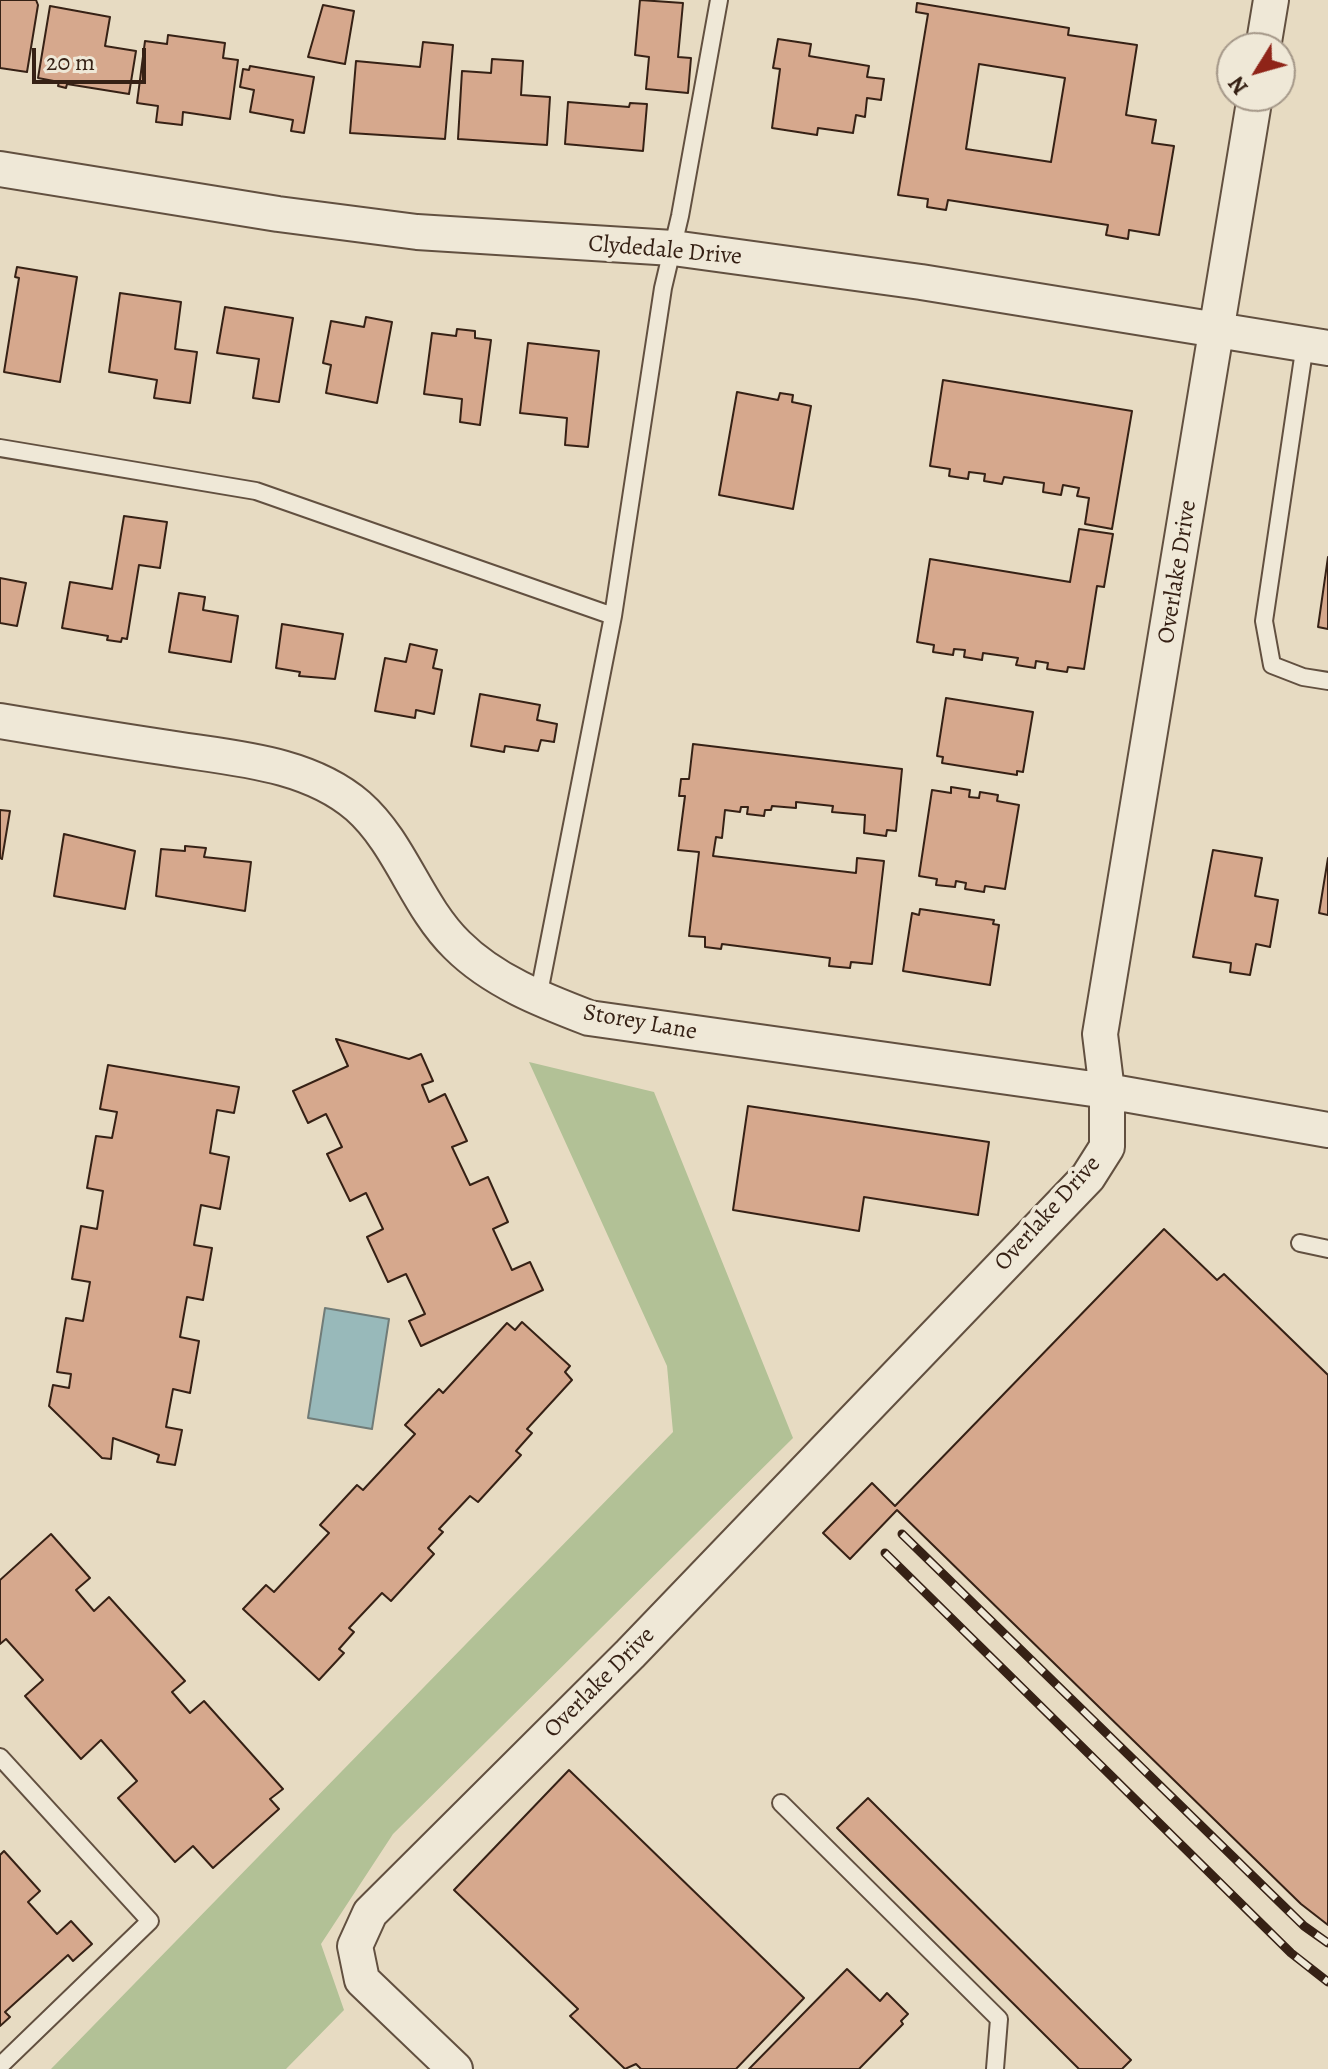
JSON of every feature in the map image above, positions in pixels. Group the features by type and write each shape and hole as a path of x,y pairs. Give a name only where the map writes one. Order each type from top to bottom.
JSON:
{"street":[{"path":"1266,32 1271,0"},
{"name":"Overlake Drive","path":"455,2069 362,1980 355,1946 370,1913 630,1654 1088,1177 1107,1147 1107,1091 1100,1034 1252,112"},
{"name":"Clydedale Drive","path":"0,169 278,214 417,232 673,248 921,282 1317,346"},
{"name":"Storey Lane","path":"0,721 267,764 323,782 359,807 386,840 456,944 491,972 538,998 589,1018 1107,1091 1328,1130"}],"lane":[{"path":"538,998 613,616 663,288 719,0"},
{"path":"1317,346 1264,621 1272,665 1303,677 1328,681"},
{"path":"0,448 256,491 613,616"},
{"path":"1300,1243 1328,1249"},
{"path":"0,1757 150,1921 0,2066"},
{"path":"781,1803 999,2019 995,2069"}],"green space":[{"path":"529,1062 654,1092 793,1438 393,1834 321,1944 344,2010 286,2069 51,2069 673,1432 667,1366"}],"water":[{"path":"325,1308 389,1319 372,1429 308,1418"}],"building":[{"path":"0,0 36,0 38,5 27,72 0,68"},
{"path":"640,0 683,3 678,57 691,58 688,93 646,89 649,57 635,55"},
{"path":"917,3 1069,28 1068,35 1137,45 1126,115 1156,120 1152,143 1174,146 1159,235 1129,230 1128,239 1106,235 1108,225 948,200 946,210 927,207 928,199 898,195 928,14 916,12","holes":["979,64 1065,78 1051,162 966,149"]},
{"path":"323,5 354,11 345,64 308,57"},
{"path":"50,6 110,17 105,46 136,51 129,94 67,84 66,88 58,86 59,82 38,78"},
{"path":"168,35 225,43 223,58 238,60 230,119 183,112 182,125 156,122 158,106 137,103 145,41 167,44"},
{"path":"778,39 811,44 809,56 869,66 867,77 884,79 881,100 867,98 865,117 856,115 853,133 818,128 817,135 772,128 780,69 773,68"},
{"path":"423,42 453,45 445,139 350,133 356,61 420,67"},
{"path":"492,59 523,61 521,95 550,97 547,145 458,139 462,71 491,73"},
{"path":"250,66 314,77 304,133 291,131 293,120 250,112 254,90 240,87 243,69 249,70"},
{"path":"568,102 629,107 630,103 647,104 643,151 565,144"},
{"path":"17,267 77,277 60,382 4,372 19,278 15,277"},
{"path":"120,293 181,302 175,349 197,352 190,403 154,398 157,380 109,372"},
{"path":"225,307 293,318 279,402 253,398 259,359 217,353"},
{"path":"366,317 392,322 377,403 326,393 331,365 323,363 331,321 364,327"},
{"path":"457,329 475,331 475,338 491,340 480,425 460,422 462,399 424,394 432,333 456,336"},
{"path":"528,343 599,351 588,447 565,445 567,418 520,413"},
{"path":"943,380 1132,411 1112,529 1085,524 1089,498 1077,496 1079,488 1063,485 1061,495 1043,492 1044,483 1004,477 1002,484 984,481 985,474 969,472 968,479 949,476 950,469 930,466"},
{"path":"737,392 778,400 780,393 793,395 792,402 811,406 793,509 719,495"},
{"path":"124,516 167,522 160,568 139,565 127,639 122,638 121,642 107,640 108,636 62,628 70,582 112,589"},
{"path":"1079,529 1113,534 1104,587 1097,586 1084,669 1068,667 1067,672 1047,669 1048,663 1036,661 1035,668 1016,665 1018,658 983,653 982,660 964,657 965,650 954,649 953,655 933,652 934,645 917,642 930,559 1070,582"},
{"path":"1328,557 1328,629 1318,627"},
{"path":"0,578 26,583 17,626 0,623"},
{"path":"179,593 205,597 203,610 238,616 231,662 169,652"},
{"path":"282,624 343,634 335,679 299,676 300,672 276,668"},
{"path":"410,644 437,650 433,668 442,670 434,714 416,710 415,718 375,711 385,658 406,662"},
{"path":"480,694 540,705 537,720 557,724 554,742 541,740 538,751 505,746 504,752 471,746"},
{"path":"946,698 1033,712 1023,772 1017,771 1017,775 942,763 943,757 937,756"},
{"path":"693,744 902,769 896,831 887,830 886,836 864,833 865,815 832,812 833,806 796,802 796,808 772,806 771,810 765,810 764,816 747,814 748,807 741,807 740,812 725,810 722,838 716,837 713,856 856,873 857,858 884,861 872,964 851,962 850,968 829,966 830,958 722,944 721,949 705,947 705,937 689,936 699,852 678,850 685,796 679,796 681,779 689,779"},
{"path":"951,787 970,790 969,797 979,798 980,792 998,795 997,801 1019,805 1005,889 985,886 984,892 965,889 966,883 956,881 955,887 936,885 937,879 919,876 932,790 951,793"},
{"path":"0,810 10,811 2,859 0,858"},
{"path":"64,834 135,851 125,909 54,896"},
{"path":"185,846 206,848 204,857 251,862 245,911 156,896 161,849 185,851"},
{"path":"1213,850 1262,858 1255,896 1278,900 1270,947 1256,944 1250,975 1230,972 1231,963 1193,957"},
{"path":"1328,858 1328,915 1319,913"},
{"path":"920,909 994,920 993,924 999,925 990,985 903,971 912,913 919,915"},
{"path":"336,1039 409,1059 421,1054 433,1081 422,1085 429,1102 445,1094 467,1141 452,1147 470,1185 488,1177 508,1222 493,1229 512,1270 530,1262 543,1290 421,1346 409,1321 425,1314 406,1274 388,1282 367,1237 383,1229 366,1193 350,1201 327,1154 342,1147 326,1114 308,1123 293,1091 348,1066"},
{"path":"108,1065 239,1087 234,1113 217,1110 210,1153 229,1157 220,1209 201,1205 194,1245 212,1248 203,1300 187,1297 180,1337 199,1341 190,1393 173,1389 166,1427 182,1430 175,1465 157,1462 159,1455 113,1438 111,1459 102,1458 49,1406 53,1385 69,1388 71,1374 57,1372 66,1318 83,1321 90,1282 72,1279 81,1226 97,1229 103,1191 87,1188 96,1136 112,1138 117,1112 100,1109"},
{"path":"748,1106 989,1142 978,1215 864,1197 859,1231 733,1210"},
{"path":"1164,1229 1217,1280 1224,1274 1328,1375 1328,1925 1301,1904 897,1510 850,1559 823,1533 872,1483 895,1506"},
{"path":"522,1322 570,1366 565,1372 572,1380 527,1429 532,1433 516,1451 521,1455 478,1502 470,1496 439,1529 443,1532 428,1548 434,1554 391,1601 382,1593 349,1628 354,1632 339,1649 344,1653 319,1680 243,1609 266,1585 274,1592 329,1533 320,1525 357,1485 363,1490 415,1434 405,1425 439,1389 443,1393 507,1323 515,1330"},
{"path":"51,1534 90,1578 76,1590 94,1611 109,1597 185,1681 172,1692 190,1713 204,1701 283,1789 270,1799 279,1809 213,1868 193,1846 175,1862 118,1798 137,1781 101,1740 81,1759 25,1696 43,1680 6,1639 0,1644 0,1580"},
{"path":"569,1770 804,1998 736,2069 641,2069 636,2064 625,2069 570,2016 578,2009 454,1890"},
{"path":"868,1798 1131,2060 1122,2069 1079,2069 837,1828"},
{"path":"4,1851 40,1891 28,1902 57,1934 71,1921 92,1944 73,1961 68,1955 5,2012 10,2017 0,2026 0,1855"},
{"path":"847,1969 880,2001 887,1993 908,2014 901,2021 903,2024 859,2069 749,2069"}],"railway":[{"path":"902,1534 1304,1926 1328,1943"},
{"path":"885,1553 1291,1953 1328,1982"}]}
